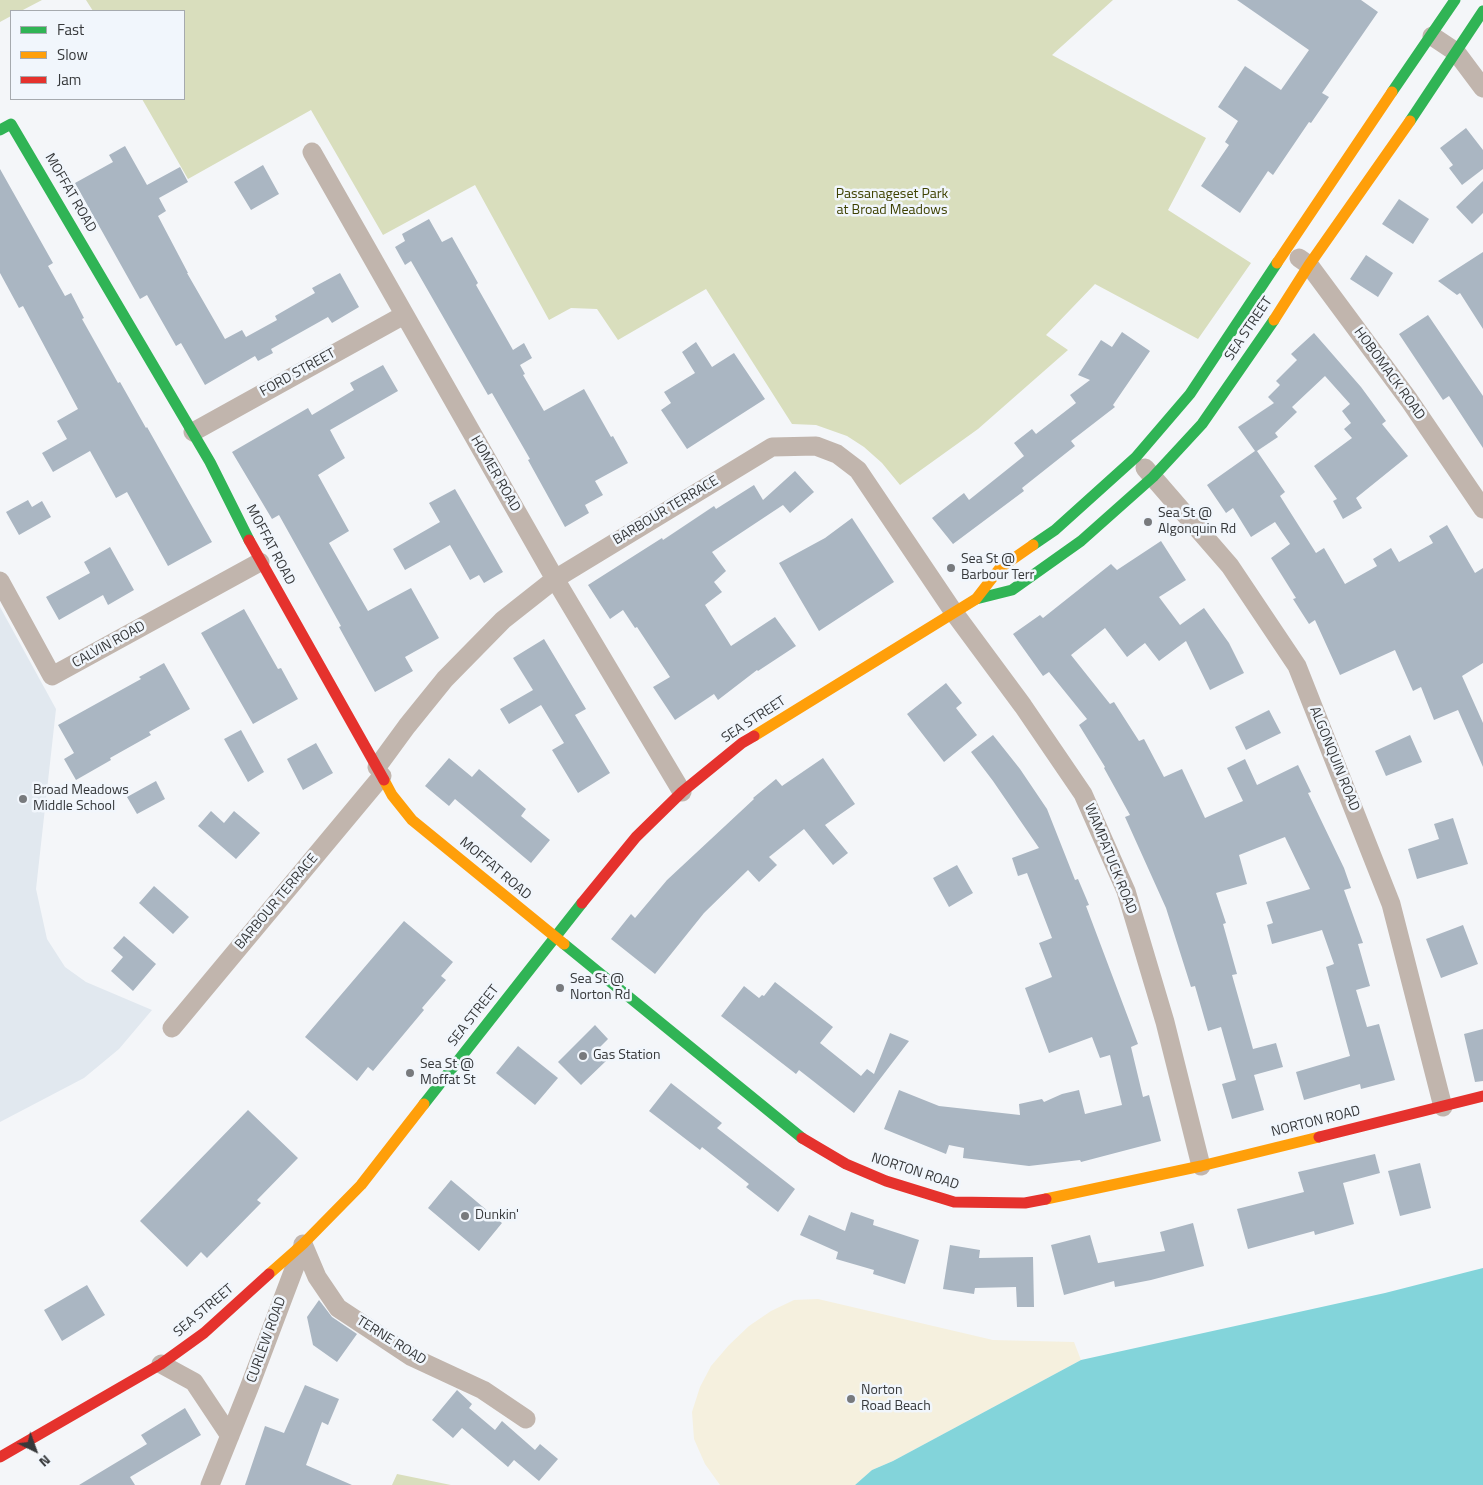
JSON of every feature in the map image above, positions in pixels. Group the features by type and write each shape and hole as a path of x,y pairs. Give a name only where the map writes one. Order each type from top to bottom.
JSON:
{"main road":[{"name":"SEA STREET","path":"0,1457 161,1364 204,1333 303,1244 361,1185 554,937 636,837 682,792 742,743 955,614 976,599 1000,568 1055,530 1136,457 1190,394 1455,0"},
{"name":"SEA STREET","path":"976,599 1012,590 1081,541 1153,477 1202,424 1309,265 1434,87 1483,11"},
{"name":"MOFFAT ROAD","path":"0,130 11,124 193,432 260,562 392,795 412,820 554,937"},
{"name":"NORTON ROAD","path":"554,937 804,1140 846,1164 886,1181 954,1202 1025,1203 1201,1166 1483,1096"}],"street":[{"path":"1432,36 1456,52 1483,88"},
{"name":"HOMER ROAD","path":"312,152 555,579 682,792"},
{"name":"HOBOMACK ROAD","path":"1286,249 1309,265 1409,400 1483,509"},
{"name":"FORD STREET","path":"193,432 404,315"},
{"name":"BARBOUR TERRACE","path":"172,1028 380,771 407,726 445,679 503,620 555,579 772,447 816,446 837,454 858,470 955,614"},
{"name":"ALGONQUIN ROAD","path":"1136,457 1230,566 1297,666 1392,904 1443,1107"},
{"name":"CALVIN ROAD","path":"0,581 52,676 260,562"},
{"name":"WAMPATUCK ROAD","path":"955,614 1023,706 1083,794 1126,891 1165,1022 1201,1166"},
{"name":"TERNE ROAD","path":"303,1244 317,1276 338,1308 412,1357 483,1390 526,1419"},
{"name":"CURLEW ROAD","path":"210,1485 250,1388 303,1244"},
{"path":"161,1364 194,1382 230,1436"}],"shaded area":[{"name":"Broad Meadows Middle School","path":"0,607 56,709 36,889 47,939 65,967 86,982 152,1010 119,1049 84,1078 0,1122"}],"green space":[{"path":"0,0 42,0 23,10 10,10 10,17 0,22"},
{"name":"Passanageset Park at Broad Meadows","path":"86,0 1113,0 1052,55 1206,138 1168,210 1251,263 1198,339 1095,284 1046,335 1068,350 978,429 900,485 882,463 864,447 847,436 816,425 792,424 706,289 618,340 597,309 571,308 549,320 475,185 383,235 311,110 188,179 143,100 185,100 185,10 92,10"},
{"path":"397,1474 451,1485 392,1485"}],"sand":[{"name":"Norton Road Beach","path":"818,1299 993,1340 1074,1342 1081,1360 893,1461 872,1470 855,1485 720,1485 705,1464 694,1439 692,1412 700,1387 711,1366 749,1326 771,1311 794,1300"}],"water":[{"path":"1483,1268 1483,1485 855,1485 872,1470 893,1461 1081,1360 1385,1293"}],"building":[{"path":"1237,0 1361,0 1378,12 1322,93 1329,97 1311,123 1309,122 1273,175 1268,171 1240,213 1201,186 1229,145 1225,142 1238,121 1218,107 1245,66 1281,90 1309,50"},
{"path":"1466,128 1483,150 1483,169 1462,185 1449,168 1453,165 1440,148"},
{"path":"125,146 147,185 180,167 188,182 159,198 166,211 158,216 187,273 225,339 242,330 246,337 277,320 275,316 315,293 312,288 340,273 359,307 332,323 328,317 271,349 273,353 258,361 255,356 205,385 181,343 176,346 147,295 140,299 75,183 113,162 109,155"},
{"path":"263,165 279,194 251,210 234,182"},
{"path":"0,169 53,263 48,266 65,296 71,293 84,318 82,319 118,383 120,382 147,427 212,542 168,566 127,492 116,498 90,451 53,472 42,453 67,439 57,421 78,409 23,306 19,308 0,273"},
{"path":"1483,181 1483,213 1472,224 1456,207"},
{"path":"1399,199 1429,219 1413,244 1382,224"},
{"path":"429,219 442,242 452,237 478,283 476,285 513,350 524,343 532,358 520,365 525,374 523,375 544,411 584,389 628,463 595,481 603,495 585,505 589,513 565,527 528,460 530,459 492,393 488,395 411,261 405,265 395,247 405,241 402,234"},
{"path":"1483,252 1483,329 1460,293 1457,295 1438,281"},
{"path":"1366,255 1393,273 1378,297 1350,279"},
{"path":"1428,315 1483,396 1483,448 1449,396 1443,400 1399,334"},
{"path":"1122,332 1150,351 1113,405 1115,407 1071,441 1075,446 1022,488 1024,491 953,544 932,518 964,493 969,500 1024,456 1014,443 1032,429 1036,434 1076,403 1070,395 1090,380 1078,375 1101,340 1112,347"},
{"path":"1314,333 1361,387 1386,421 1382,424 1408,456 1356,498 1362,508 1343,519 1333,501 1337,499 1314,466 1352,438 1344,429 1351,423 1342,411 1350,404 1325,376 1292,407 1297,412 1275,433 1278,437 1257,451 1285,492 1280,496 1316,553 1324,548 1345,584 1377,566 1373,559 1391,548 1399,562 1433,543 1429,536 1447,525 1475,573 1483,568 1483,663 1462,676 1483,723 1483,767 1458,710 1434,720 1421,687 1413,691 1395,650 1340,675 1315,620 1309,624 1293,599 1296,598 1271,558 1290,544 1275,522 1251,537 1233,508 1226,513 1207,485 1255,451 1238,427 1274,403 1268,397 1280,385 1276,381 1297,360 1291,354"},
{"path":"696,342 712,367 734,353 765,399 687,449 661,410 671,403 664,392 695,373 682,352"},
{"path":"383,365 398,391 330,430 345,458 318,475 349,531 329,543 368,611 411,588 439,638 405,657 413,671 375,692 339,627 341,626 279,515 272,519 232,452 308,408 312,415 354,390 350,383"},
{"path":"795,471 814,492 790,513 783,505 712,552 726,571 714,582 722,592 705,605 731,646 775,617 796,646 757,670 718,700 714,694 675,720 653,687 670,677 637,627 635,628 623,610 610,619 588,585 662,538 663,540 714,506 716,509 754,485 763,500"},
{"path":"455,489 503,572 484,583 479,575 470,580 450,545 405,570 393,549 440,522 429,503"},
{"path":"28,500 32,507 42,501 51,517 19,535 6,512"},
{"path":"852,518 894,582 819,631 779,563 825,538"},
{"path":"1161,541 1186,580 1159,597 1180,625 1204,608 1229,643 1244,673 1210,690 1186,641 1159,661 1145,643 1127,657 1105,628 1071,655 1110,704 1114,702 1139,741 1144,739 1164,777 1182,769 1205,818 1243,801 1227,768 1245,759 1257,785 1298,765 1311,792 1308,793 1344,868 1351,888 1344,890 1363,943 1358,944 1370,986 1356,990 1367,1027 1379,1024 1395,1080 1361,1089 1360,1084 1304,1100 1296,1072 1350,1056 1326,967 1334,964 1322,930 1272,944 1267,925 1273,923 1266,902 1310,889 1285,837 1239,855 1247,884 1216,893 1226,923 1223,924 1237,974 1232,975 1253,1049 1276,1043 1283,1067 1254,1075 1264,1110 1232,1119 1222,1084 1236,1080 1221,1027 1208,1031 1195,986 1191,987 1166,908 1125,817 1130,815 1105,767 1079,725 1087,719 1049,672 1043,676 1013,634 1040,615 1043,618 1111,564 1117,570"},
{"path":"110,547 134,590 108,605 103,595 59,620 46,597 90,573 84,562"},
{"path":"244,609 278,669 281,668 298,699 253,724 201,633"},
{"path":"544,639 586,709 575,715 610,773 578,793 552,750 564,743 541,705 509,724 500,709 533,690 513,658"},
{"path":"164,663 190,709 149,732 151,735 76,780 64,759 74,753 58,725 141,679 139,677"},
{"path":"946,683 962,703 956,708 977,735 944,762 907,714"},
{"path":"1269,710 1281,733 1246,750 1235,727"},
{"path":"241,730 264,772 248,782 224,739"},
{"path":"993,735 1020,769 1047,809 1075,880 1078,879 1089,905 1086,906 1138,1044 1131,1047 1143,1097 1149,1095 1161,1141 1081,1162 1080,1160 1029,1166 963,1158 964,1148 949,1145 946,1154 884,1129 899,1090 939,1106 1020,1115 1019,1104 1042,1099 1044,1102 1062,1094 1079,1090 1085,1114 1122,1105 1110,1055 1100,1058 1092,1037 1049,1053 1025,988 1052,977 1039,943 1052,938 1027,873 1018,876 1012,858 1039,848 971,752"},
{"path":"1410,735 1422,762 1386,776 1375,751"},
{"path":"316,743 333,773 303,790 287,759"},
{"path":"449,758 472,777 479,769 526,809 521,816 550,840 531,863 455,799 449,806 425,786"},
{"path":"823,758 855,804 825,825 848,853 833,865 804,829 769,857 777,865 759,882 748,870 704,913 655,974 611,939 631,914 635,918 667,880 753,798 776,779 782,786"},
{"path":"156,781 165,799 137,814 127,797"},
{"path":"211,811 224,823 234,811 260,833 236,859 198,826"},
{"path":"1453,818 1468,864 1417,879 1408,849 1439,839 1434,824"},
{"path":"957,865 973,893 949,907 933,878"},
{"path":"154,886 189,917 173,934 139,903"},
{"path":"404,921 453,962 441,976 446,980 422,1008 424,1010 373,1071 368,1067 357,1081 305,1037"},
{"path":"1463,925 1478,964 1441,978 1426,939"},
{"path":"124,936 156,964 133,991 111,971 123,957 113,948"},
{"path":"775,982 833,1027 820,1043 861,1076 867,1069 874,1074 890,1033 909,1041 854,1113 799,1070 796,1074 721,1016 744,986 759,998 762,995 764,996"},
{"name":"Gas Station","path":"595,1025 608,1039 596,1051 606,1061 581,1085 558,1062"},
{"path":"1483,1029 1483,1081 1475,1082 1464,1034"},
{"path":"518,1046 558,1078 535,1105 496,1073"},
{"path":"671,1083 722,1123 717,1128 795,1189 778,1212 746,1187 749,1184 702,1147 700,1150 649,1111"},
{"path":"248,1110 298,1158 257,1200 261,1203 207,1258 201,1252 187,1267 140,1221"},
{"path":"1375,1154 1380,1173 1343,1183 1354,1224 1315,1235 1314,1231 1248,1249 1237,1209 1304,1192 1298,1172"},
{"path":"1420,1163 1431,1208 1400,1216 1388,1171"},
{"name":"Dunkin'","path":"451,1180 502,1223 479,1251 428,1208"},
{"path":"851,1212 874,1220 873,1225 919,1240 905,1284 873,1274 874,1270 836,1259 838,1252 800,1235 809,1215 845,1231"},
{"path":"1193,1223 1204,1266 1115,1287 1114,1281 1064,1295 1051,1245 1090,1235 1098,1263 1165,1251 1160,1232"},
{"path":"950,1245 980,1250 979,1258 1033,1257 1034,1307 1017,1307 1016,1287 975,1288 974,1294 943,1289"},
{"path":"87,1285 105,1315 62,1341 44,1310"},
{"path":"319,1300 332,1317 357,1334 337,1362 313,1345 307,1317"},
{"path":"305,1385 339,1399 328,1425 322,1422 306,1465 352,1485 245,1485 265,1426 284,1433"},
{"path":"457,1390 472,1404 469,1408 495,1430 502,1421 535,1450 540,1444 558,1459 539,1481 514,1460 508,1467 462,1428 453,1438 432,1420"},
{"path":"185,1408 201,1435 130,1477 135,1485 79,1485 147,1444 141,1435"}],"traffic: fast":[{"path":"1392,92 1455,0"},
{"path":"1410,121 1483,11"},
{"path":"0,130 11,124 210,462 249,540"},
{"path":"1033,545 1055,530 1136,457 1190,394 1277,263"},
{"path":"976,599 1012,590 1081,541 1153,477 1202,424 1274,320"},
{"path":"424,1104 582,903"},
{"path":"564,944 802,1138"}],"traffic: slow":[{"path":"1277,263 1392,92"},
{"path":"1274,320 1309,265 1410,121"},
{"path":"754,736 976,599 1000,568 1033,545"},
{"path":"384,780 392,795 412,820 564,944"},
{"path":"269,1274 303,1244 361,1185 424,1104"},
{"path":"1046,1199 1201,1166 1319,1137"}],"traffic: jam":[{"path":"249,540 384,780"},
{"path":"582,903 636,837 682,792 742,743 754,736"},
{"path":"1319,1137 1483,1096"},
{"path":"802,1138 846,1164 886,1181 954,1202 1025,1203 1046,1199"},
{"path":"0,1457 161,1364 204,1333 269,1274"}],"place":[{"name":"Sea St @ Algonquin Rd","path":"1148,522"},
{"name":"Sea St @ Barbour Terr","path":"951,568"},
{"name":"Broad Meadows Middle School","path":"23,799"},
{"name":"Sea St @ Norton Rd","path":"560,988"},
{"name":"Gas Station","path":"583,1056"},
{"name":"Sea St @ Moffat St","path":"410,1073"},
{"name":"Dunkin'","path":"465,1216"},
{"name":"Norton Road Beach","path":"851,1399"}]}
